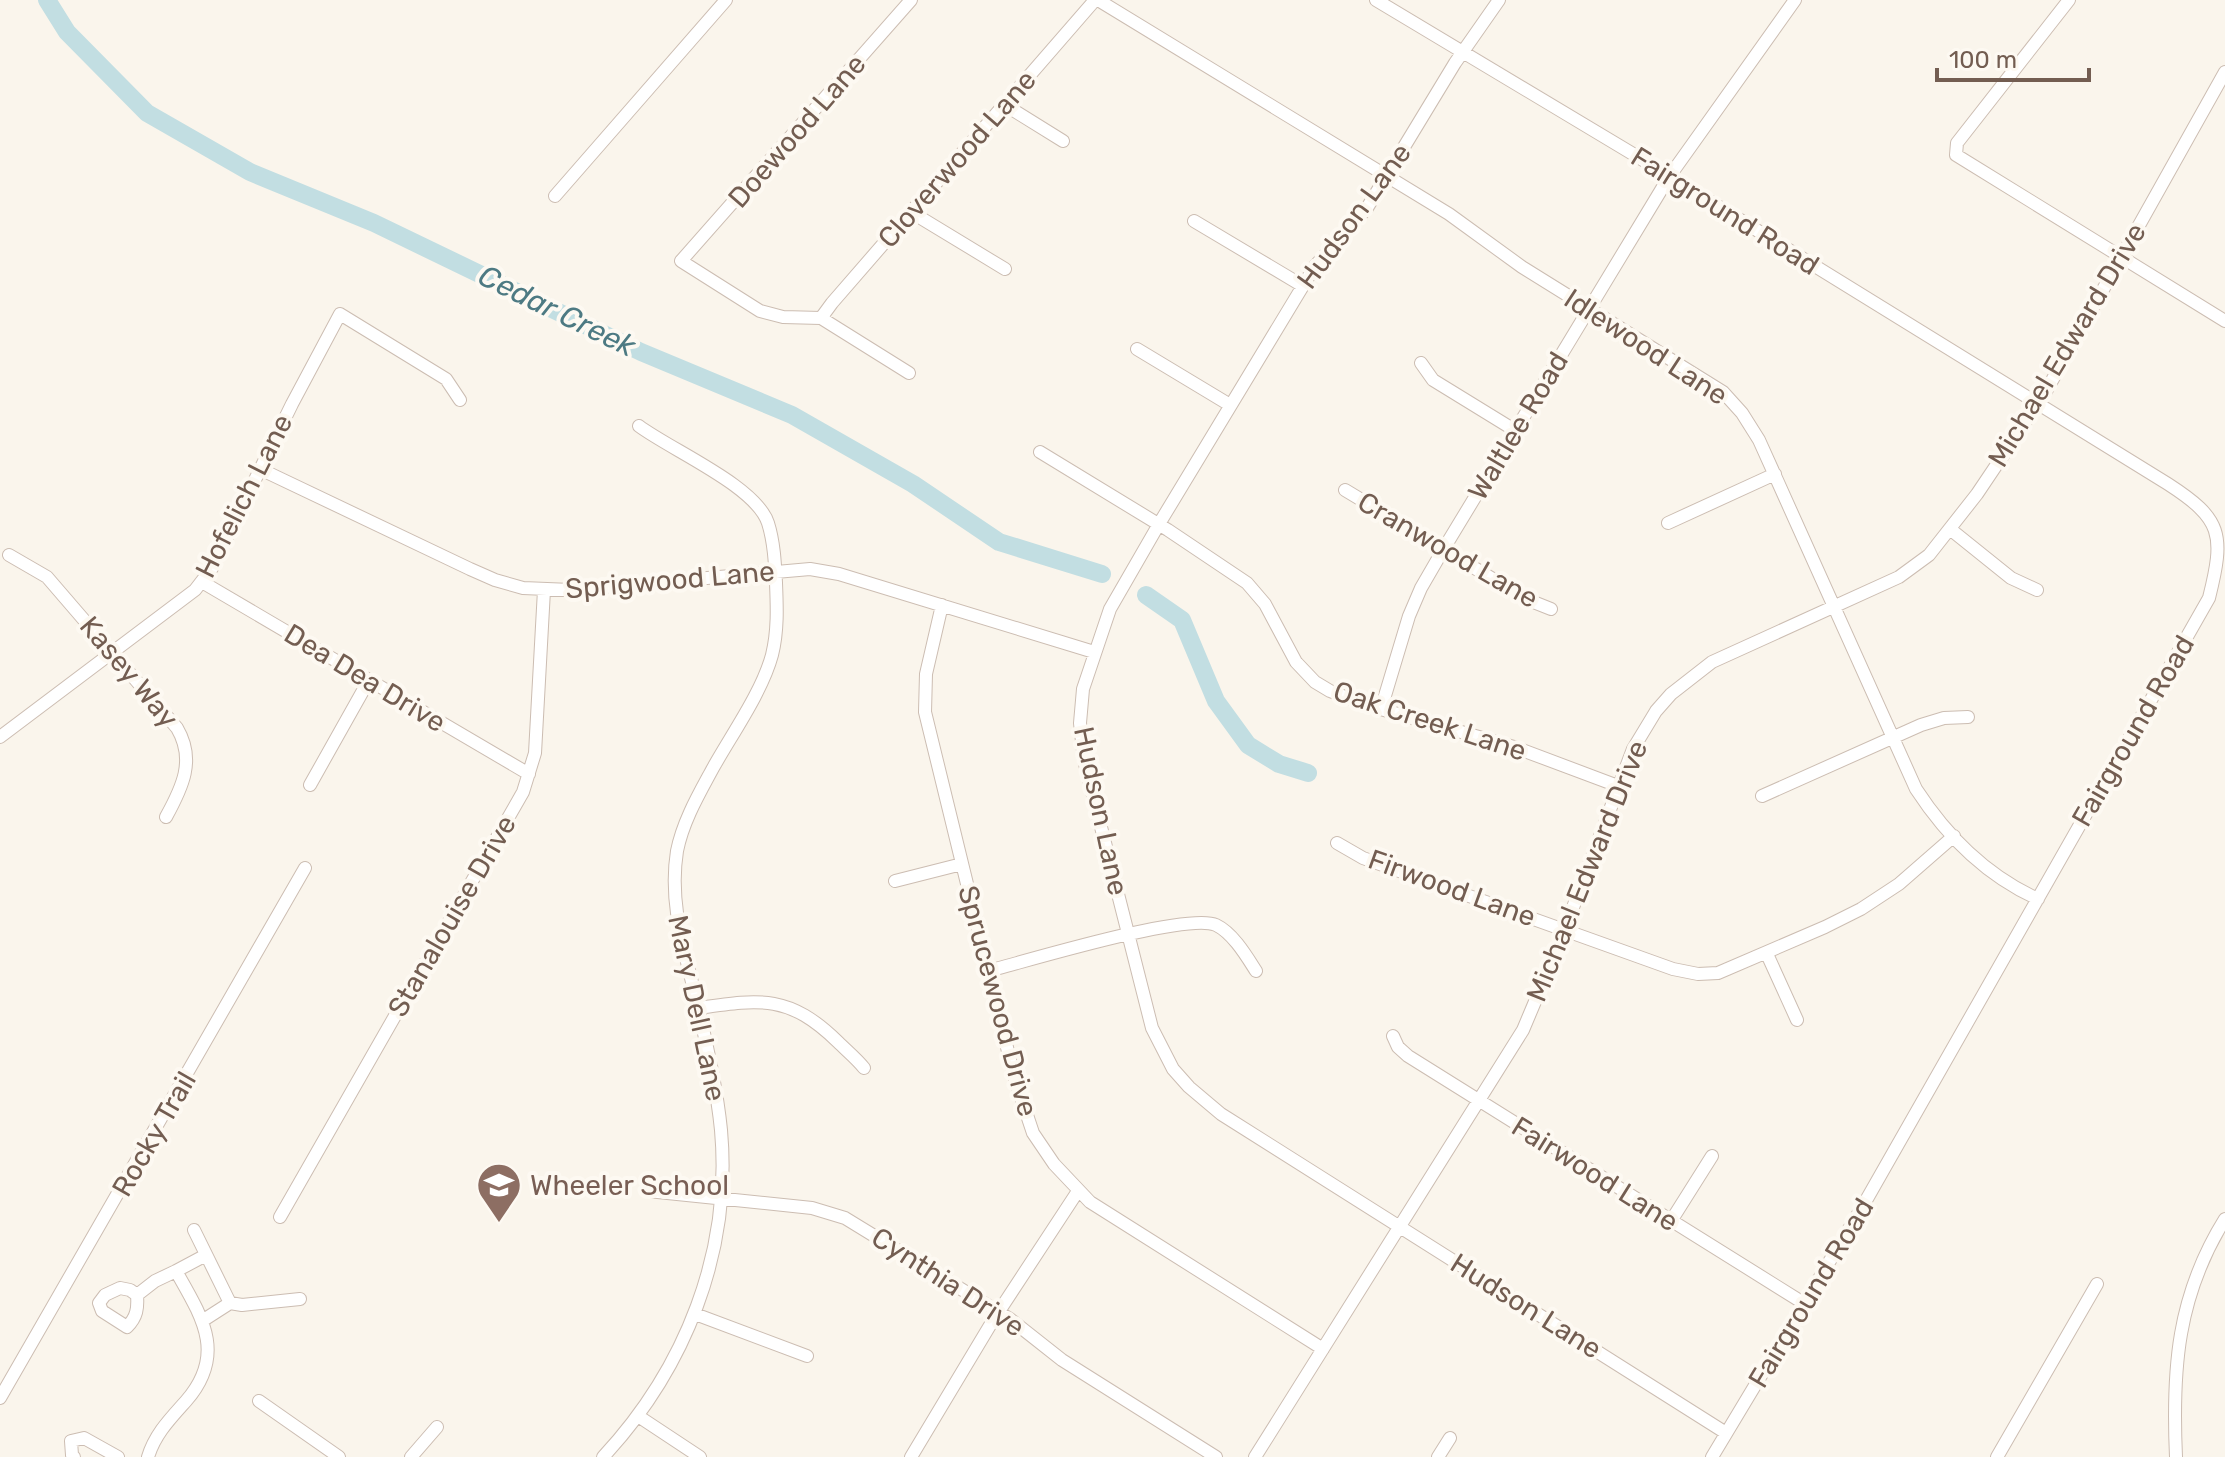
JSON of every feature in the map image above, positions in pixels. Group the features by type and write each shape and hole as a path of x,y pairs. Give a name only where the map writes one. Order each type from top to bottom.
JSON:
{"street":[{"path":"555,196 726,0"},
{"name":"Doewood Lane","path":"821,318 783,317 760,311 681,261 911,0"},
{"name":"Cloverwood Lane","path":"821,318 1096,0"},
{"name":"Idlewood Lane","path":"1096,0 1449,214 1513,261 1723,392 1750,425 1775,474 1916,789 1931,811 1993,874 2038,899"},
{"name":"Fairground Road","path":"1376,0 2191,499 2221,526 2224,542 2222,568 2209,598 1864,1204 1712,1457"},
{"name":"Hudson Lane","path":"1499,0 1462,52 1367,208 1326,252 1303,286 1110,609 1094,652 1080,710 1081,738 1141,989 1158,1042 1173,1069 1189,1087 1221,1114 1726,1433"},
{"name":"Waltlee Road","path":"1381,709 1409,616 1443,550 1669,177 1795,0"},
{"path":"2069,0 1957,143 1955,150 1961,159 2225,321"},
{"name":"Michael Edward Drive","path":"1255,1457 1523,1030 1565,929 1618,786 1639,737 1656,711 1699,670 1917,566 1950,529 2037,404 2225,72"},
{"path":"1005,105 1063,141"},
{"path":"911,212 1005,269"},
{"path":"1194,221 1303,286"},
{"name":"Hofelich Lane","path":"0,737 202,582 212,568 340,314 446,379 460,400"},
{"path":"821,318 909,373"},
{"path":"1137,349 1230,405"},
{"path":"1421,363 1433,380 1516,431"},
{"name":"Mary Dell Lane","path":"603,1457 638,1416 666,1376 695,1314 712,1255 720,1200 721,1134 698,1008 676,917 674,888 677,850 688,815 761,683 772,657 777,606 768,524 759,507 732,484 639,426"},
{"name":"Oak Creek Lane","path":"1040,452 1159,524 1247,583 1265,604 1296,662 1315,682 1349,700 1514,747 1618,786"},
{"name":"Sprigwood Lane","path":"260,469 495,580 523,588 571,590 775,571 822,570 1094,652"},
{"path":"1668,523 1775,474"},
{"name":"Cranwood Lane","path":"1345,490 1526,599 1551,609"},
{"path":"1950,529 2011,578 2037,590"},
{"name":"Kasey Way","path":"9,555 47,577 177,728 185,744 187,761 184,782 166,817"},
{"name":"Dea Dea Drive","path":"202,582 529,774"},
{"name":"Stanalouise Drive","path":"280,1217 523,792 535,753 544,590"},
{"name":"Sprucewood Drive","path":"942,605 926,674 924,700 1014,1076 1033,1133 1054,1164 1090,1202 1323,1349"},
{"path":"310,785 369,680"},
{"path":"1762,796 1921,725 1944,718 1968,717"},
{"name":"Firwood Lane","path":"1337,843 1363,858 1683,972 1718,973 1767,954 1877,899 1954,836"},
{"path":"895,881 962,864"},
{"name":"Rocky Trail","path":"0,1398 305,868"},
{"path":"988,971 1187,922 1207,922 1222,928 1256,971"},
{"path":"1767,954 1797,1020"},
{"path":"698,1008 762,1001 789,1007 817,1023 864,1068"},
{"name":"Fairwood Lane","path":"1393,1036 1403,1053 1805,1304"},
{"path":"1671,1221 1712,1156"},
{"name":"Cynthia Drive","path":"648,1191 812,1208 845,1218 999,1312 1062,1360 1216,1457"},
{"path":"911,1457 999,1312 1078,1191"},
{"path":"2176,1457 2174,1372 2181,1325 2191,1290 2225,1219"},
{"path":"194,1230 230,1303"},
{"path":"137,1295 155,1281 206,1255"},
{"path":"148,1457 154,1438 203,1378 208,1350 207,1332 176,1271"},
{"path":"1997,1457 2097,1284"},
{"path":"202,1321 230,1303 242,1305 300,1299"},
{"path":"695,1314 807,1356"},
{"path":"259,1401 339,1457"},
{"path":"638,1416 700,1457"},
{"path":"411,1457 437,1427"},
{"path":"74,1457 71,1441 84,1438 118,1457"},
{"path":"1438,1457 1450,1438"}],"waterway":[{"name":"Cedar Creek","path":"47,0 67,32 147,113 250,172 374,223 641,352 792,415 913,484 999,542 1102,574"},
{"name":"Cedar Creek","path":"1146,595 1182,620 1216,701 1248,745 1279,764 1308,773"}],"place":[{"name":"Wheeler School","path":"499,1224"}]}
